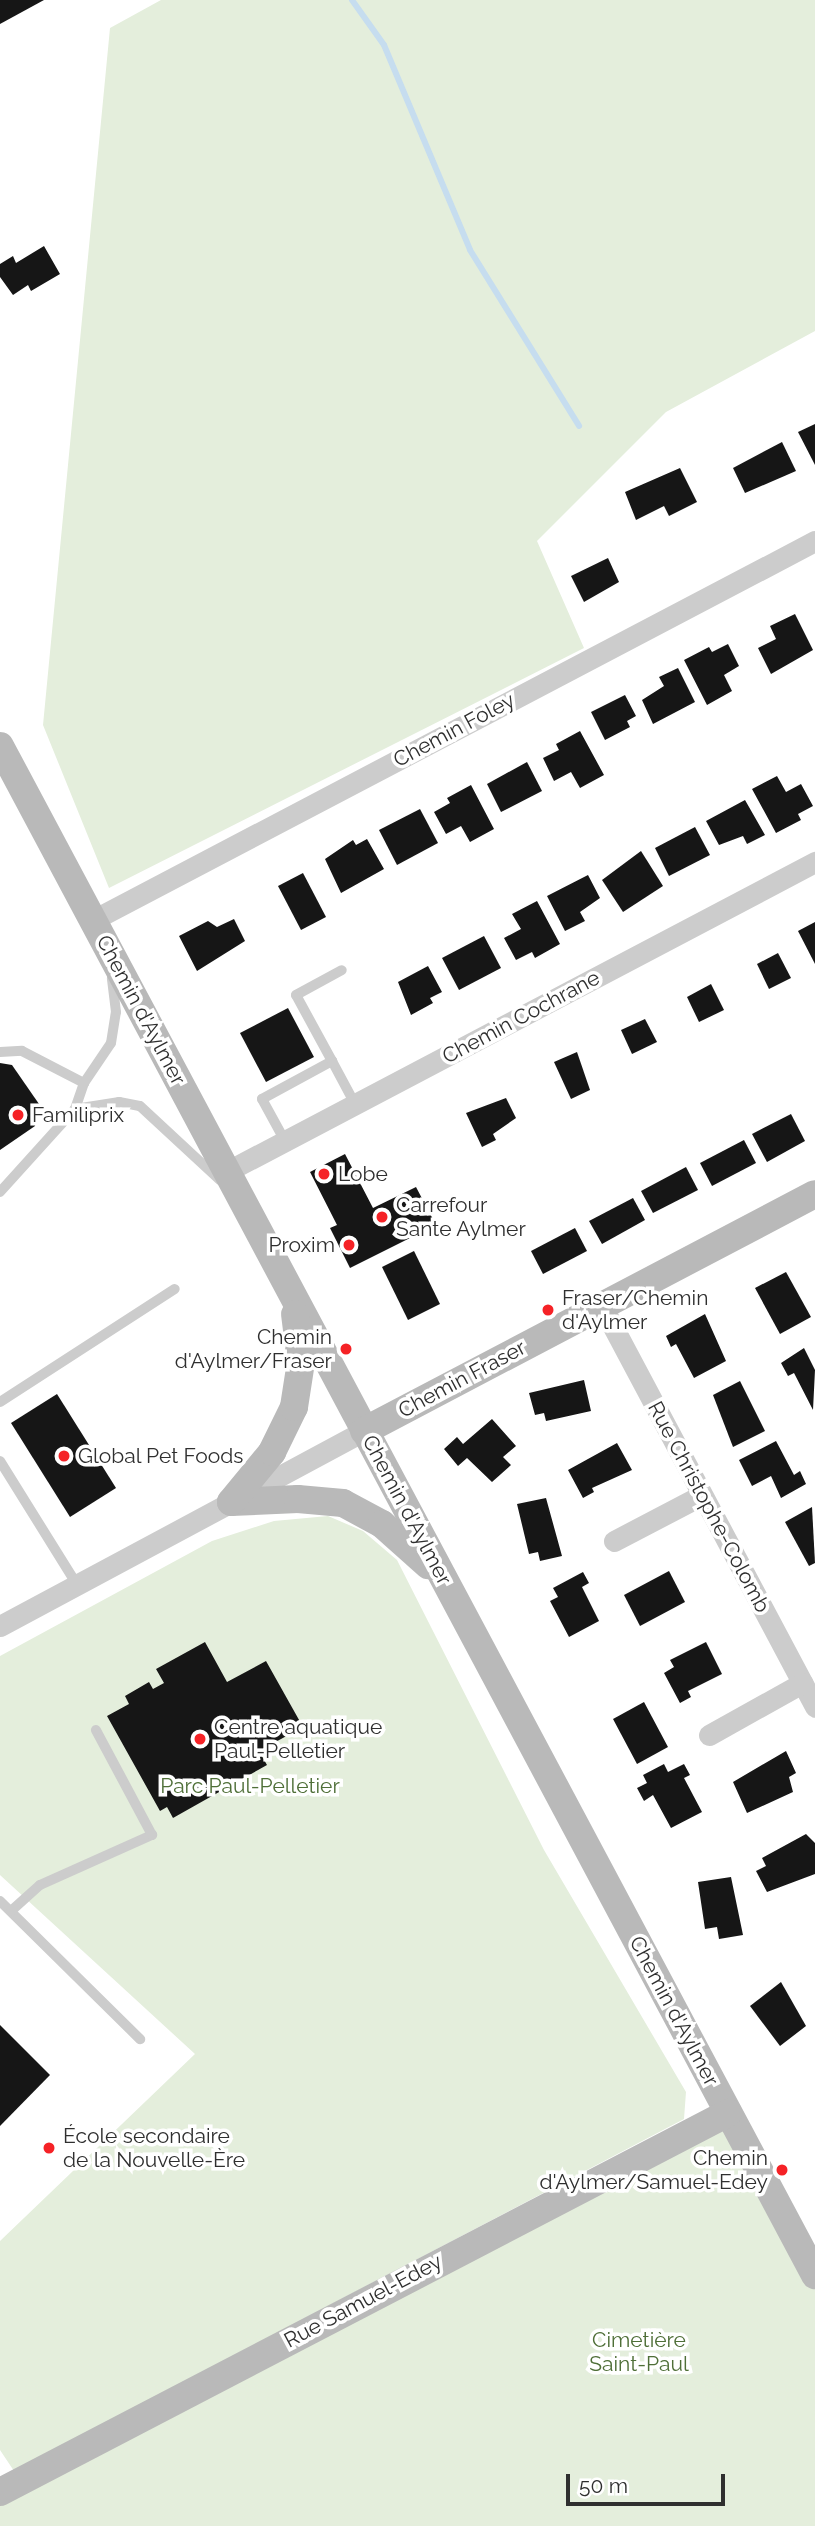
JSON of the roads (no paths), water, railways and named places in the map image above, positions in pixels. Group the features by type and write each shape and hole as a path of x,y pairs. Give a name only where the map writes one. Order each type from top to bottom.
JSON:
{"main road":[{"name":"Chemin d'Aylmer","path":"0,746 815,2275"},
{"name":"Chemin Fraser","path":"365,1431 602,1306 812,1203"},
{"path":"231,1502 272,1452 294,1407 301,1362 290,1291"},
{"path":"231,1502 298,1499 343,1503 382,1524 447,1585"},
{"name":"Rue Samuel-Edey","path":"0,2492 728,2113"}],"street":[{"name":"Chemin Foley","path":"93,920 815,541"},
{"name":"Chemin Cochrane","path":"226,1172 815,862"},
{"name":"Rue Christophe-Colomb","path":"602,1306 815,1707"},
{"name":"Chemin Fraser","path":"0,1626 76,1583 365,1431"},
{"path":"614,1541 702,1495"},
{"path":"709,1735 802,1684"}],"lane":[{"path":"0,1192 75,1109 84,1083 115,1028 108,948"},
{"path":"342,970 296,995 355,1104"},
{"path":"0,1052 22,1051 84,1083"},
{"path":"285,1141 262,1099 332,1061"},
{"path":"75,1109 119,1102 140,1106 243,1203"},
{"path":"0,1402 175,1289"},
{"path":"0,1461 76,1583"},
{"path":"11,1911 40,1885 152,1835 96,1730"},
{"path":"0,1901 140,2039"}],"waterway":[{"path":"352,0 384,45 470,250 579,426"}],"place":[{"name":"Familiprix","path":"18,1115"},
{"name":"Lobe","path":"324,1174"},
{"name":"Carrefour Sante Aylmer","path":"382,1217"},
{"name":"Proxim","path":"349,1245"},
{"name":"Fraser/Chemin d'Aylmer","path":"548,1310"},
{"name":"Chemin d'Aylmer/Fraser","path":"346,1349"},
{"name":"Global Pet Foods","path":"64,1456"},
{"name":"Centre aquatique Paul-Pelletier","path":"200,1739"},
{"name":"École secondaire de la Nouvelle-Ère","path":"49,2148"},
{"name":"Chemin d'Aylmer/Samuel-Edey","path":"782,2170"}],"park label":[{"name":"Parc Paul-Pelletier","path":"250,1786"},
{"name":"Cimetière Saint-Paul","path":"639,2352"}]}
